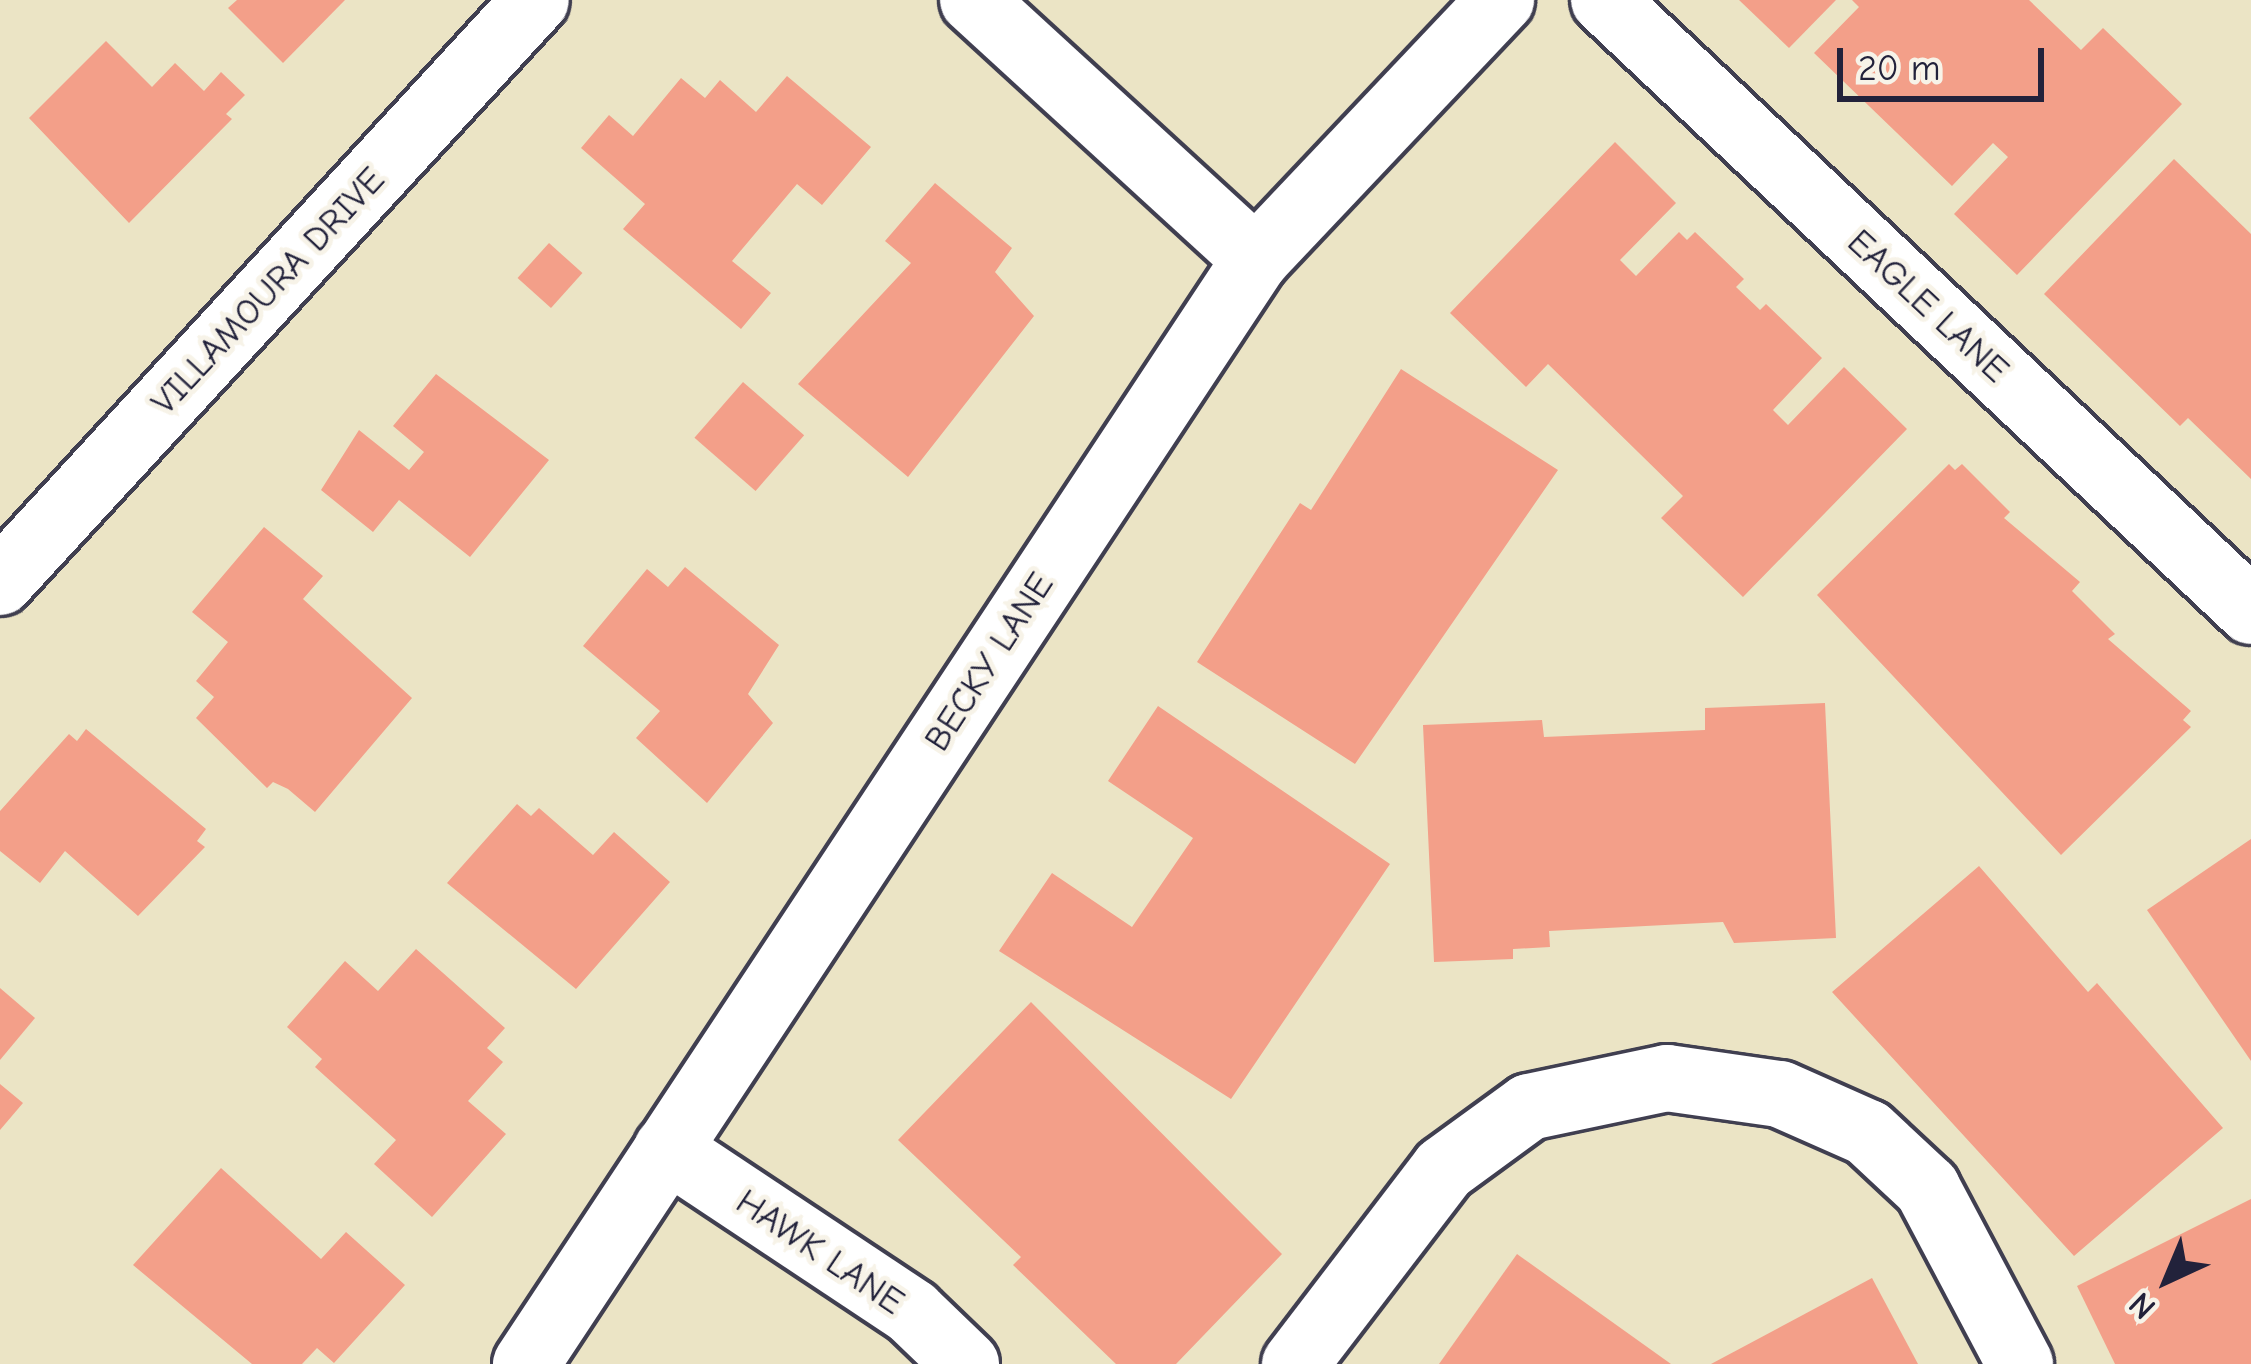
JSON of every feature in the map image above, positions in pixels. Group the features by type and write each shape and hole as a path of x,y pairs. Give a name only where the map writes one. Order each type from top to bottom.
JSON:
{"street":[{"name":"VILLAMOURA DRIVE","path":"0,582 536,0"},
{"path":"973,0 1256,259"},
{"name":"BECKY LANE","path":"526,1364 1256,259 1501,0"},
{"name":"EAGLE LANE","path":"1604,0 2251,611"},
{"path":"1295,1364 1444,1169 1529,1107 1667,1078 1780,1094 1868,1133 1927,1188 2020,1364"},
{"name":"HAWK LANE","path":"667,1149 912,1312 966,1364"}],"building":[{"path":"237,0 345,0 283,63 228,8"},
{"path":"1739,0 1836,0 1789,48"},
{"path":"1852,0 2029,0 2081,50 2103,28 2182,104 2017,275 1954,214 2008,157 1993,143 1952,186 1814,53 1859,7"},
{"path":"106,41 152,87 175,63 204,91 221,72 245,95 226,114 232,119 129,223 29,118"},
{"path":"787,76 871,147 822,205 797,184 732,261 771,293 741,329 623,229 645,204 581,148 609,115 633,136 681,78 705,98 720,80 756,112"},
{"path":"1615,142 1676,203 1620,260 1636,276 1679,232 1687,240 1695,232 1744,279 1736,287 1760,310 1766,304 1822,358 1773,410 1788,425 1844,367 1907,429 1743,597 1661,518 1683,496 1548,364 1526,387 1450,313"},
{"path":"2174,159 2251,234 2251,479 2188,418 2180,426 2044,294"},
{"path":"935,183 1012,248 995,272 1034,316 908,477 798,384 911,263 885,241"},
{"path":"549,243 582,273 551,308 518,278"},
{"path":"1401,369 1558,470 1355,764 1197,662 1300,503 1311,510"},
{"path":"436,374 549,460 470,557 399,500 373,532 321,490 359,430 409,470 424,452 393,426"},
{"path":"743,382 804,435 756,491 694,438"},
{"path":"1949,464 1955,470 1962,464 2010,512 2004,518 2080,582 2072,591 2115,634 2108,639 2191,711 2183,720 2191,727 2061,855 1817,595"},
{"path":"264,527 323,576 303,599 412,698 315,812 288,789 273,782 267,788 196,718 214,697 196,681 228,642 192,612"},
{"path":"685,567 779,645 748,694 773,723 707,803 636,738 660,711 583,646 647,569 668,587"},
{"path":"1825,703 1836,938 1734,943 1723,922 1549,931 1550,947 1513,949 1513,959 1434,962 1423,725 1542,720 1544,737 1705,730 1705,708"},
{"path":"1158,706 1390,864 1231,1099 999,951 1052,873 1132,927 1193,838 1108,781"},
{"path":"86,729 206,829 197,841 205,847 138,916 65,851 40,883 0,851 0,811 69,734 77,741"},
{"path":"517,804 531,816 539,808 593,855 614,832 670,882 576,989 447,883"},
{"path":"2251,839 2251,1061 2147,910"},
{"path":"1979,866 2088,992 2097,983 2223,1128 2074,1256 1832,992"},
{"path":"416,949 505,1028 487,1048 503,1062 468,1101 506,1134 432,1217 374,1164 396,1140 315,1067 322,1059 287,1027 345,961 378,991"},
{"path":"0,988 35,1018 0,1060"},
{"path":"1031,1002 1282,1254 1176,1364 1116,1364 1013,1265 1021,1257 898,1140"},
{"path":"0,1084 23,1103 0,1130"},
{"path":"221,1168 321,1259 346,1232 405,1285 334,1363 317,1348 302,1364 252,1364 133,1265"},
{"path":"2251,1199 2251,1364 2115,1364 2077,1286"},
{"path":"1517,1254 1671,1364 1439,1364"},
{"path":"1872,1278 1918,1364 1711,1364"}]}
